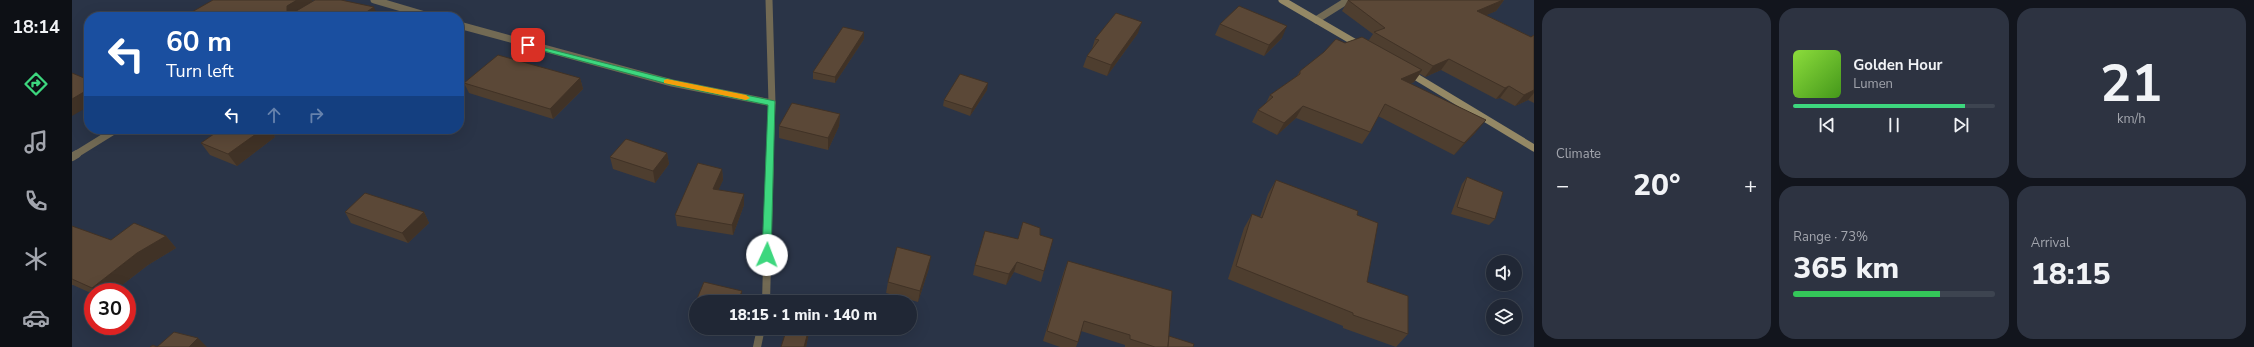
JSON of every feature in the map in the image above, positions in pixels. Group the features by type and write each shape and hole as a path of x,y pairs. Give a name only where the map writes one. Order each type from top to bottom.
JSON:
{"street":[{"path":"374,0 415,12"},
{"path":"766,295 772,103 769,0"},
{"path":"1282,0 1371,51"},
{"path":"1316,20 1348,0"},
{"path":"464,26 556,53 672,83 772,103"},
{"path":"1399,67 1534,148"},
{"path":"72,157 109,134"},
{"path":"757,347 760,335"}],"building":[{"path":"213,0 297,0 287,6 288,12 192,12"},
{"path":"315,0 341,0 374,7 366,12 294,12"},
{"path":"1348,0 1503,0 1477,11 1531,37 1534,35 1534,90 1524,95 1509,86 1505,88 1449,59 1433,66 1374,32 1385,28"},
{"path":"1239,6 1287,26 1269,45 1220,24"},
{"path":"1116,13 1142,22 1111,65 1087,56 1099,40 1095,39"},
{"path":"843,27 864,32 835,77 813,72"},
{"path":"1362,37 1422,70 1401,79 1486,120 1464,143 1385,104 1370,132 1303,106 1284,123 1258,110 1273,97 1270,95 1300,74 1300,71 1324,52 1336,39 1345,43"},
{"path":"498,55 580,78 550,109 464,83"},
{"path":"72,73 84,78 84,92 72,99"},
{"path":"960,74 988,83 972,109 944,100"},
{"path":"792,103 840,114 828,138 779,126"},
{"path":"214,134 256,134 228,154 201,143"},
{"path":"626,139 667,153 653,171 610,157"},
{"path":"698,163 722,169 713,189 744,194 732,225 675,215"},
{"path":"1467,177 1503,192 1495,219 1457,207"},
{"path":"1276,180 1358,211 1357,215 1378,223 1367,282 1408,296 1408,334 1353,315 1353,313 1236,266 1252,214 1262,218"},
{"path":"365,193 424,212 402,233 345,212"},
{"path":"1023,222 1040,228 1040,235 1053,239 1044,271 1017,262 1009,274 975,265 985,231 1018,239"},
{"path":"134,223 166,236 137,253 98,283 84,283 84,284 72,279 72,226 111,240"},
{"path":"897,247 931,256 920,291 888,282"},
{"path":"1068,261 1172,291 1168,347 1155,347 1130,339 1130,335 1084,321 1078,342 1047,331"},
{"path":"704,282 742,291 740,295 699,295"},
{"path":"174,332 198,338 189,347 157,347"},
{"path":"785,335 807,335 804,347 781,347"},
{"path":"1169,336 1194,344 1193,347 1168,347"}],"slow traffic":[{"path":"667,81 746,98"}],"route":[{"path":"528,45 672,83 772,103 767,255"}]}
